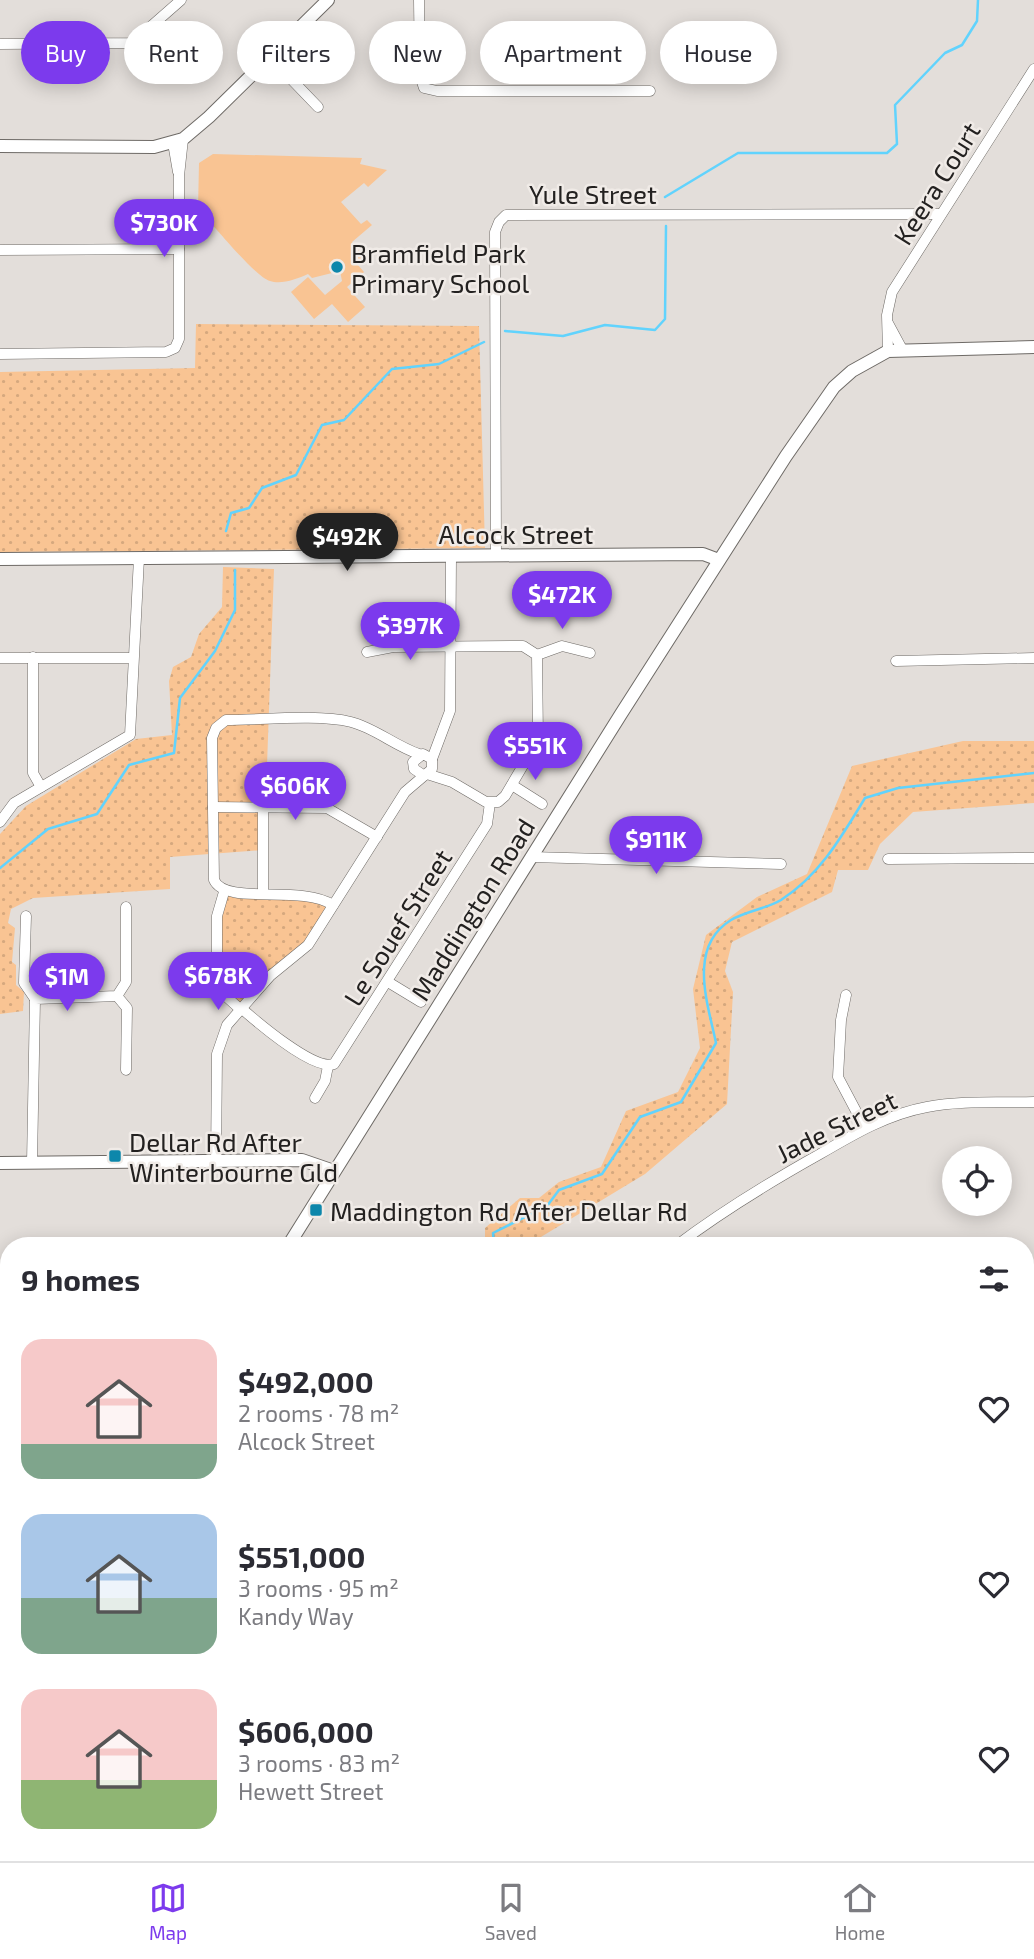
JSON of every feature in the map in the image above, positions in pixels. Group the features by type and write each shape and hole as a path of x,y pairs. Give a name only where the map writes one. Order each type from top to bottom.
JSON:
{"main road":[{"path":"306,21 327,0"},
{"path":"0,146 154,147 178,141 240,84"},
{"name":"Maddington Road","path":"293,1237 716,564 834,387 852,371 895,350 1034,347"},
{"name":"Alcock Street","path":"0,559 704,554 716,564"},
{"path":"0,1163 216,1163 302,1160 331,1175"}],"street":[{"path":"0,44 132,43 181,0"},
{"path":"419,0 420,76 424,88 437,92 650,91"},
{"name":"Keera Court","path":"895,350 888,323 892,292 1034,69"},
{"path":"296,84 318,107"},
{"path":"0,354 166,352 176,348 179,340 178,141"},
{"name":"Yule Street","path":"496,556 495,232 506,215 940,214"},
{"path":"0,250 179,249"},
{"path":"216,1163 217,1054 227,1025 270,976 307,945 419,771 441,734 450,711 451,556"},
{"path":"0,821 14,803 130,735 139,558"},
{"path":"366,652 393,647 523,646 537,655"},
{"path":"537,655 562,646 590,653"},
{"path":"397,747 419,771 452,782 490,803 502,799 538,740 537,655"},
{"path":"33,657 33,774 41,787"},
{"path":"0,658 133,659"},
{"path":"896,662 1034,658"},
{"path":"333,905 316,896 224,892 214,880 212,738 216,728 226,720 340,720 363,726 397,747 427,757 452,782"},
{"path":"419,771 432,769 427,757"},
{"path":"512,785 542,804"},
{"name":"Le Souef Street","path":"315,1098 325,1081 328,1066 339,1059 487,824 490,803"},
{"path":"213,807 327,808 377,837"},
{"path":"263,807 263,893"},
{"path":"531,857 781,864"},
{"path":"888,859 1034,858"},
{"path":"224,892 217,916 217,984 220,992 272,1034 319,1064 328,1066"},
{"path":"117,996 126,982 126,907"},
{"path":"26,916 24,984 35,999 32,1163"},
{"path":"388,982 421,1002"},
{"path":"846,995 841,1020 838,1077 865,1128"},
{"path":"35,999 117,996"},
{"path":"117,996 127,1008 127,1070"},
{"name":"Jade Street","path":"688,1237 728,1207 865,1128 927,1107 1034,1102"}],"shaded area":[{"path":"213,154 362,158 360,164 387,170 368,187 364,183 341,202 361,224 367,220 372,225 352,242 365,258 358,265 364,272 347,287 365,307 348,322 332,304 314,319 291,292 308,277 325,295 342,281 340,271 312,278 308,274 289,281 274,282 263,277 244,260 198,209 199,163"},
{"path":"196,324 479,326 485,548 0,552 0,372 195,368"},
{"path":"223,567 274,569 264,850 170,857 170,889 33,898 11,909 8,923 15,928 12,962 16,965 16,985 24,992 23,1011 0,1014 0,834 26,806 136,739 172,735 169,681 173,667 191,657 199,634 222,607"},
{"path":"963,741 1034,741 1034,803 913,812 880,844 868,870 838,870 832,892 732,942 725,971 733,992 727,1104 645,1174 541,1237 485,1237 485,1228 520,1198 539,1198 559,1182 601,1167 626,1111 678,1092 700,1048 693,989 706,935 757,897 807,874 852,766"},
{"path":"224,892 289,893 333,905 320,928 240,1009 221,992 217,974"}],"waterway":[{"path":"665,197 738,153 887,153 897,144 895,105 945,53 962,45 977,21 978,0"},
{"path":"505,331 563,336 605,325 655,330 665,319 666,226"},
{"path":"226,531 231,513 249,508 262,488 296,475 322,425 344,420 392,369 439,364 484,342"},
{"path":"0,868 48,829 97,814 129,765 174,753 180,698 215,651 235,610 235,570"},
{"path":"493,1237 493,1233 547,1206 559,1190 602,1174 640,1117 681,1102 716,1043 704,977 709,945 717,931 731,920 769,906 795,890 829,854 865,798 898,788 1034,773"}],"place":[{"name":"Bramfield Park Primary School","path":"337,267"},
{"name":"Dellar Rd After Winterbourne Gld","path":"115,1156"},
{"name":"Maddington Rd After Dellar Rd","path":"316,1210"}]}
